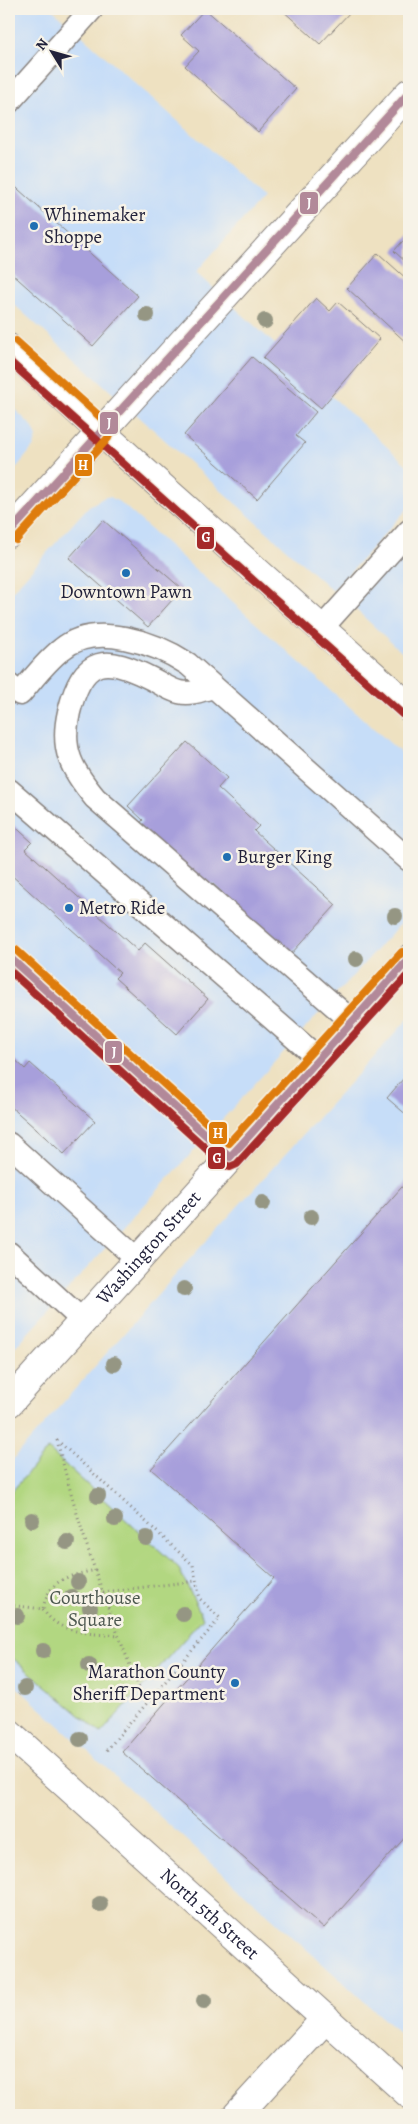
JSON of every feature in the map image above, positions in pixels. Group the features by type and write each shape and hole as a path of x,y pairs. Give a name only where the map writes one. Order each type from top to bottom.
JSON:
{"street":[{"path":"9,533 409,93"},
{"path":"9,348 409,707"},
{"name":"Washington Street","path":"9,1403 409,959"},
{"name":"North 5th Street","path":"9,1733 409,2094"},
{"path":"238,2115 326,2018"}],"lane":[{"path":"9,102 92,9"},
{"path":"321,629 409,531"},
{"path":"9,685 20,694 62,648 80,638 102,634 136,641 172,654 188,664 409,860"},
{"path":"213,687 194,693 179,692 126,666 104,663 94,667 83,678 70,707 65,746 70,761 78,776 95,798 353,1022"},
{"path":"9,790 319,1059"},
{"path":"9,957 230,1157"},
{"path":"9,1144 138,1260"},
{"path":"9,1253 83,1320"}],"path":[{"path":"105,1752 220,1618 200,1599 193,1565 57,1440 71,1497 119,1636 146,1704"},
{"path":"96,1570 72,1575 52,1586 46,1595 43,1609 55,1624 71,1630 119,1636"},
{"path":"104,1592 196,1581"},
{"path":"9,1605 43,1609"}],"shaded area":[{"path":"9,9 52,9 263,197 196,272 409,467 409,507 333,591 9,300"},
{"path":"9,404 32,426 37,437 34,446 9,477"},
{"path":"105,497 110,497 121,503 409,760 409,914 9,1354 9,595 89,506"},
{"path":"409,541 409,659 352,606"},
{"path":"409,1018 409,2042 9,1680 9,1464 179,1271"}],"green space":[{"name":"Courthouse Square","path":"48,1449 178,1567 203,1618 101,1733 9,1655 9,1495"}],"building":[{"path":"205,9 296,89 258,132 185,66 199,51 181,35"},
{"path":"281,9 351,9 352,10 320,44"},
{"name":"Whinemaker Shoppe","path":"9,181 138,296 93,346 9,271"},
{"path":"409,234 409,265 394,251"},
{"path":"378,253 409,281 409,345 347,288"},
{"path":"316,298 330,311 338,302 380,339 321,408 263,358"},
{"path":"252,357 316,412 296,436 305,443 257,499 184,435"},
{"name":"Downtown Pawn","path":"103,520 182,589 148,627 69,558"},
{"path":"409,558 409,569 404,565"},
{"name":"Burger King","path":"187,742 227,778 218,788 259,826 254,831 336,905 290,955 212,883 207,888 138,826 143,820 128,806"},
{"name":"Metro Ride","path":"9,821 32,842 25,849 138,951 145,943 208,999 177,1034 115,978 120,973 9,873"},
{"path":"9,1054 25,1069 30,1063 95,1121 64,1154 9,1105"},
{"path":"409,1072 409,1117 387,1098"},
{"path":"409,1179 409,1833 324,1928 122,1752 274,1578 151,1469"}],"transit line":[{"name":"J","path":"9,533 409,93"},
{"name":"H","path":"16,341 108,424 111,430 108,438 16,540"},
{"name":"G","path":"9,361 402,714"},
{"name":"H","path":"16,950 229,1143 402,952"},
{"name":"J","path":"9,957 230,1157 409,959"},
{"name":"G","path":"9,970 223,1164 230,1167 237,1164 409,974"}],"place":[{"name":"Whinemaker Shoppe","path":"34,226"},
{"name":"Downtown Pawn","path":"126,573"},
{"name":"Burger King","path":"227,857"},
{"name":"Metro Ride","path":"69,908"},
{"name":"Marathon County Sheriff Department","path":"235,1683"}]}
